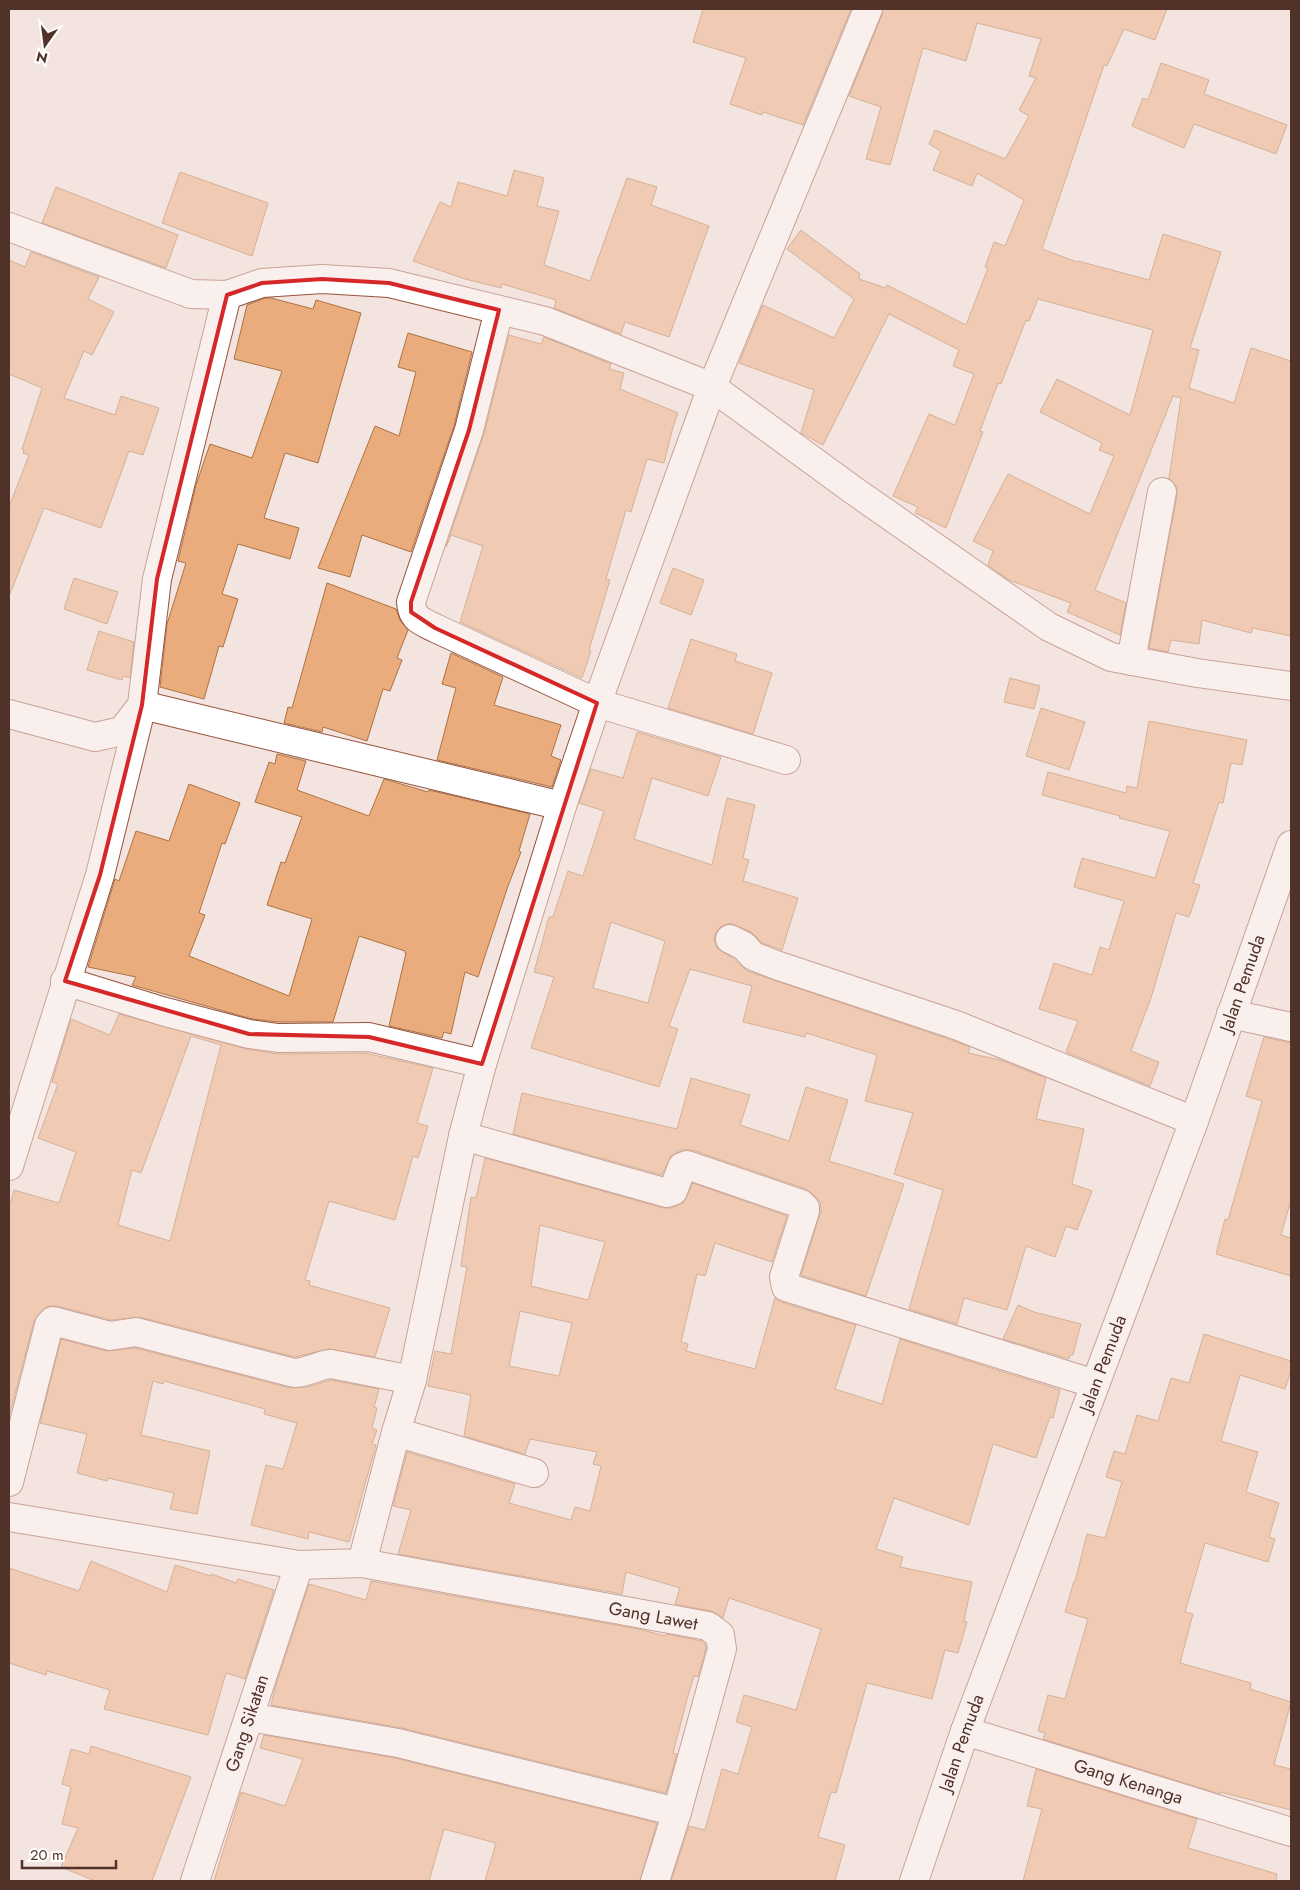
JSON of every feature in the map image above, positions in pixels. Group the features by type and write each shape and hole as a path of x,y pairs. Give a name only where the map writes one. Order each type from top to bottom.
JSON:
{"street":[{"path":"362,1563 396,1432 412,1380 463,1136 482,1064 562,806 597,703 712,387 868,9"},
{"path":"9,227 191,294 227,295 262,283 322,279 389,283 545,321 712,387 853,490 1049,626 1111,657 1197,673 1291,686"},
{"path":"9,1166 65,981 100,875 142,705 157,578 227,295"},
{"path":"499,310 469,430 410,602 411,612 417,619 435,628 597,703 786,760"},
{"path":"1131,661 1162,492"},
{"path":"9,714 95,737 122,732 142,705"},
{"path":"142,705 562,806"},
{"name":"Jalan Pemuda","path":"914,1881 965,1731 1289,861"},
{"path":"730,939 744,946 754,956 776,965 956,1025 1194,1120"},
{"path":"65,981 171,1014 249,1034 278,1038 369,1036 482,1064"},
{"path":"1231,1014 1291,1027"},
{"path":"463,1136 667,1192 673,1191 682,1167 688,1165 801,1204 806,1208 784,1277 786,1287 1095,1384"},
{"path":"9,1482 49,1325 53,1321 110,1336 136,1332 294,1373 301,1373 318,1366 331,1364 412,1380"},
{"path":"396,1432 534,1472"},
{"name":"Gang Lawet","path":"9,1517 299,1566 362,1563 708,1626 720,1635 722,1649 677,1812 655,1881"},
{"name":"Gang Sikatan","path":"196,1881 299,1566"},
{"path":"249,1717 398,1743 677,1812"},
{"name":"Gang Kenanga","path":"965,1731 1291,1832"}],"highlighted area":[{"path":"322,279 389,283 499,310 469,430 411,602 411,612 435,628 597,703 482,1064 369,1037 249,1034 65,981 100,875 142,705 157,579 227,295 262,283"}],"building":[{"path":"703,9 851,9 803,125 763,112 762,115 730,104 746,58 693,42"},
{"path":"883,9 1167,9 1155,40 1124,29 1107,66 1104,65 1042,249 1077,262 1149,280 1163,234 1221,252 1190,348 1199,350 1189,388 1234,403 1251,348 1291,361 1291,636 1253,628 1251,633 1202,620 1199,644 1171,640 1168,652 1149,648 1177,495 1176,486 1169,479 1181,398 1173,396 1095,590 1126,603 1120,635 1067,612 1071,603 1009,580 988,565 993,551 973,541 1008,474 1090,514 1114,456 1099,450 1102,443 1040,412 1057,379 1130,415 1153,330 1038,299 1029,321 1026,320 1001,384 998,383 980,431 983,432 946,528 915,513 918,507 893,496 929,414 955,425 974,374 953,366 959,350 889,314 823,445 801,433 814,390 739,363 763,305 834,338 854,299 787,249 801,230 860,274 859,279 886,288 887,285 966,325 988,268 985,267 994,242 1005,246 1024,200 977,173 972,186 933,170 941,151 929,144 935,130 1005,159 1029,116 1019,110 1036,78 1029,76 1041,39 977,23 966,61 923,48 890,165 866,159 881,107 849,96"},
{"path":"1161,63 1209,80 1204,94 1287,125 1276,154 1194,124 1184,148 1132,126 1143,98 1148,100"},
{"path":"514,170 544,178 537,206 559,211 544,265 590,281 627,178 657,187 651,205 709,226 669,337 625,322 621,334 554,308 556,300 502,284 501,288 465,279 413,261 440,202 451,207 458,182 507,196"},
{"path":"180,172 268,203 252,256 162,223"},
{"path":"56,187 178,235 166,268 42,223"},
{"path":"31,252 99,277 88,299 114,312 92,355 84,351 64,398 115,415 121,396 159,408 143,455 129,451 101,528 44,508 9,594 9,507 29,455 23,453 24,450 22,449 42,388 9,374 9,260 25,267"},
{"path":"265,298 313,309 316,300 361,313 318,463 285,453 264,518 299,528 290,559 238,544 222,594 238,599 223,647 219,646 204,699 160,687 167,624 186,563 178,561 196,485 210,444 252,458 282,371 234,359 247,305"},
{"path":"408,333 472,352 454,426 411,552 362,535 350,577 318,568 375,426 399,436 416,372 398,367"},
{"path":"509,335 541,344 544,337 611,364 609,369 624,373 620,389 678,413 664,463 647,459 631,512 626,510 606,579 610,580 582,678 460,622 483,546 451,535 446,547 484,434"},
{"path":"673,568 704,580 691,615 660,603"},
{"path":"74,578 118,592 107,624 64,609"},
{"path":"327,583 396,609 400,620 408,630 397,658 402,660 390,691 383,689 367,741 323,727 322,732 284,723 288,707 292,708"},
{"path":"99,631 134,642 130,678 123,676 122,680 87,670"},
{"path":"691,639 737,654 735,661 772,673 753,734 668,708"},
{"path":"451,653 503,677 494,705 561,725 551,756 561,760 552,787 437,760 456,688 442,684"},
{"path":"1010,678 1040,686 1034,709 1004,702"},
{"path":"1041,708 1085,722 1069,770 1026,756"},
{"path":"1149,721 1247,740 1242,765 1231,763 1223,803 1219,802 1193,883 1200,885 1189,917 1176,913 1151,998 1131,1051 1159,1062 1150,1086 1066,1052 1078,1021 1039,1009 1054,963 1092,975 1100,947 1109,950 1124,901 1074,887 1082,858 1155,878 1170,831 1042,795 1048,772 1126,793 1127,786 1137,788"},
{"path":"637,732 721,757 708,796 652,778 634,839 712,865 727,798 755,805 743,858 749,860 743,881 798,898 782,950 762,943 751,932 730,923 722,926 716,932 714,940 717,948 734,959 747,971 951,1040 970,1047 968,1053 1000,1060 1046,1078 1036,1119 1084,1129 1072,1184 1092,1191 1077,1230 1066,1226 1055,1257 1026,1246 1007,1310 964,1298 957,1324 909,1309 943,1190 894,1174 913,1113 865,1101 877,1055 806,1033 805,1037 743,1022 752,986 690,969 669,1026 678,1029 659,1087 531,1048 554,977 534,972 549,917 553,917 568,871 583,876 604,811 579,803 591,769 623,778","holes":["611,922 665,941 648,1003 593,988"]},
{"path":"277,754 306,761 297,790 369,816 384,779 428,792 429,790 530,814 519,851 521,852 478,977 465,972 451,1034 444,1032 442,1038 389,1026 406,953 405,951 359,936 333,1022 279,1022 252,1019 132,985 136,977 88,967 115,879 119,881 136,831 169,841 189,784 240,803 225,844 222,843 199,913 205,915 189,956 289,996 312,919 267,905 281,862 285,863 302,817 255,802 269,762 275,764"},
{"path":"119,1014 247,1049 278,1054 365,1053 433,1068 417,1123 428,1126 418,1158 413,1156 395,1220 329,1201 305,1280 310,1281 309,1285 390,1308 375,1357 329,1349 295,1357 140,1317 111,1320 57,1306 49,1306 42,1310 34,1321 9,1417 9,1208 14,1190 59,1203 76,1152 38,1138 58,1084 52,1082 71,1019 110,1035","holes":["191,1036 221,1045 170,1241 118,1225 132,1170 141,1173"]},
{"path":"1264,1037 1291,1043 1291,1200 1281,1235 1291,1238 1291,1276 1216,1254 1225,1219 1228,1220 1262,1101 1246,1096"},
{"path":"691,1078 750,1095 740,1125 789,1141 806,1087 848,1100 829,1161 904,1184 866,1296 801,1275 821,1211 820,1202 806,1189 692,1150 681,1150 671,1156 662,1175 513,1134 522,1093 677,1129"},
{"path":"485,1158 663,1208 672,1208 684,1202 693,1183 787,1216 772,1262 715,1243 705,1276 697,1274 681,1342 688,1344 686,1351 755,1369 775,1298 781,1302 856,1325 835,1389 882,1404 900,1339 1060,1390 1053,1418 1050,1417 1036,1458 993,1444 969,1525 894,1498 876,1549 903,1557 900,1567 972,1582 964,1621 967,1622 958,1653 945,1650 932,1699 867,1683 836,1793 831,1792 818,1837 845,1845 835,1881 671,1881 689,1826 705,1830 722,1769 738,1774 752,1727 736,1722 744,1695 796,1710 821,1629 729,1598 723,1618 711,1611 675,1604 680,1588 626,1572 622,1594 398,1554 411,1510 393,1506 407,1452 515,1484 509,1503 571,1520 575,1507 590,1511 601,1466 593,1464 597,1452 530,1439 525,1454 464,1436 471,1395 428,1386 435,1351 451,1354 467,1267 461,1266 471,1197 476,1198","holes":["540,1225 605,1242 588,1300 531,1286","520,1311 572,1323 559,1376 509,1366"]},
{"path":"1018,1305 1034,1312 1081,1324 1073,1355 1070,1355 1069,1359 1003,1339"},
{"path":"1204,1334 1291,1361 1291,1370 1285,1389 1240,1375 1221,1441 1258,1452 1246,1492 1279,1503 1269,1537 1275,1539 1268,1562 1205,1543 1185,1612 1193,1614 1180,1663 1251,1683 1250,1689 1291,1702 1274,1765 1291,1769 1291,1810 1220,1792 1220,1794 1043,1739 1045,1733 1038,1731 1048,1695 1065,1699 1088,1619 1065,1612 1087,1534 1105,1538 1122,1482 1106,1477 1114,1451 1125,1454 1137,1415 1158,1421 1171,1378 1189,1383"},
{"path":"61,1339 106,1351 135,1348 290,1388 307,1387 331,1380 379,1389 374,1407 377,1408 372,1428 377,1430 372,1444 376,1445 349,1542 309,1532 308,1539 251,1525 266,1465 283,1469 297,1423 264,1414 265,1409 164,1381 163,1384 153,1381 141,1435 210,1451 197,1514 170,1509 174,1493 108,1478 107,1481 77,1473 87,1434 40,1423"},
{"path":"91,1561 167,1592 175,1565 211,1576 212,1574 236,1583 238,1579 274,1590 245,1679 226,1673 208,1735 104,1709 110,1690 47,1671 46,1675 9,1663 9,1568 79,1591"},
{"path":"371,1581 638,1629 666,1636 666,1634 702,1641 706,1648 698,1677 694,1676 686,1703 673,1753 677,1754 666,1793 402,1728 271,1705 309,1584 366,1600"},
{"path":"264,1735 395,1758 657,1823 640,1881 485,1881 496,1843 444,1829 429,1881 214,1881 241,1792 285,1806 303,1759 260,1748"},
{"path":"91,1746 191,1777 152,1881 95,1881 61,1867 78,1828 62,1824 71,1787 62,1784 71,1749 89,1754"},
{"path":"1036,1769 1197,1819 1188,1848 1277,1874 1276,1881 1023,1881 1042,1809 1027,1806"}]}
